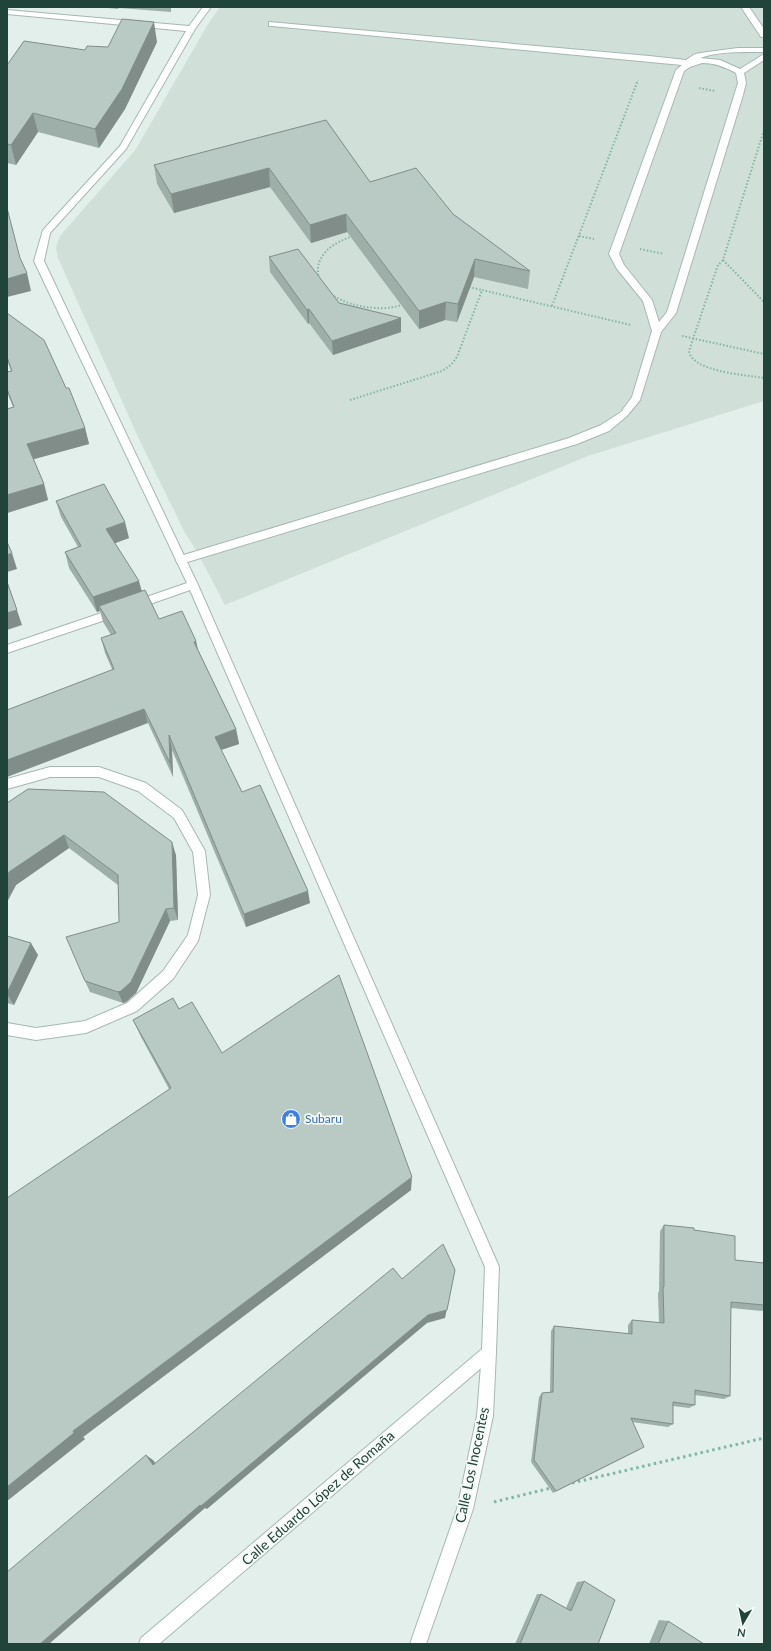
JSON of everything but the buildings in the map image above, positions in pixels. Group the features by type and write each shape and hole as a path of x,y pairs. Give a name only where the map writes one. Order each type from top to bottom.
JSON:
{"street":[{"name":"Calle Los Inocentes","path":"208,7 191,29 123,147 46,232 39,261 193,585 492,1267 485,1416 465,1509 418,1644"},
{"path":"746,7 764,35"},
{"path":"7,12 191,29"},
{"path":"181,560 573,441 604,428 624,414 637,398 657,331 671,313 742,83 740,72 728,65 712,60 687,63 649,58 272,24"},
{"path":"657,331 648,302 616,262 614,254 680,70 687,63 698,56 738,50 764,50"},
{"path":"740,72 764,56"},
{"path":"7,649 193,585"},
{"path":"7,784 50,772 98,772 142,787 178,814 199,851 204,895 194,937 168,975 132,1007 86,1027 36,1034 7,1029"},
{"name":"Calle Eduardo López de Romaña","path":"147,1644 489,1352"}],"path":[{"path":"552,306 639,78 631,77"},
{"path":"675,84 739,95"},
{"path":"764,130 723,260 718,265 692,338 688,354 694,361 705,366 764,378"},
{"path":"377,232 406,237 418,243 427,250 433,260 435,270 433,280 428,289 418,297 406,304 376,309 346,303 334,297 325,289 319,279 318,269 320,259 326,250 336,242 348,236 377,232"},
{"path":"579,236 718,265"},
{"path":"723,260 764,302"},
{"path":"468,287 764,354"},
{"path":"350,400 442,372 451,365 457,356 482,290"},
{"path":"564,1485 764,1438"},
{"path":"465,1509 557,1487"}],"shaded area":[{"path":"220,7 764,7 764,401 588,456 225,605 196,550 184,531 139,439 58,258 56,247 60,236 136,149 208,24"}],"place":[{"name":"Subaru","path":"291,1119"}]}
